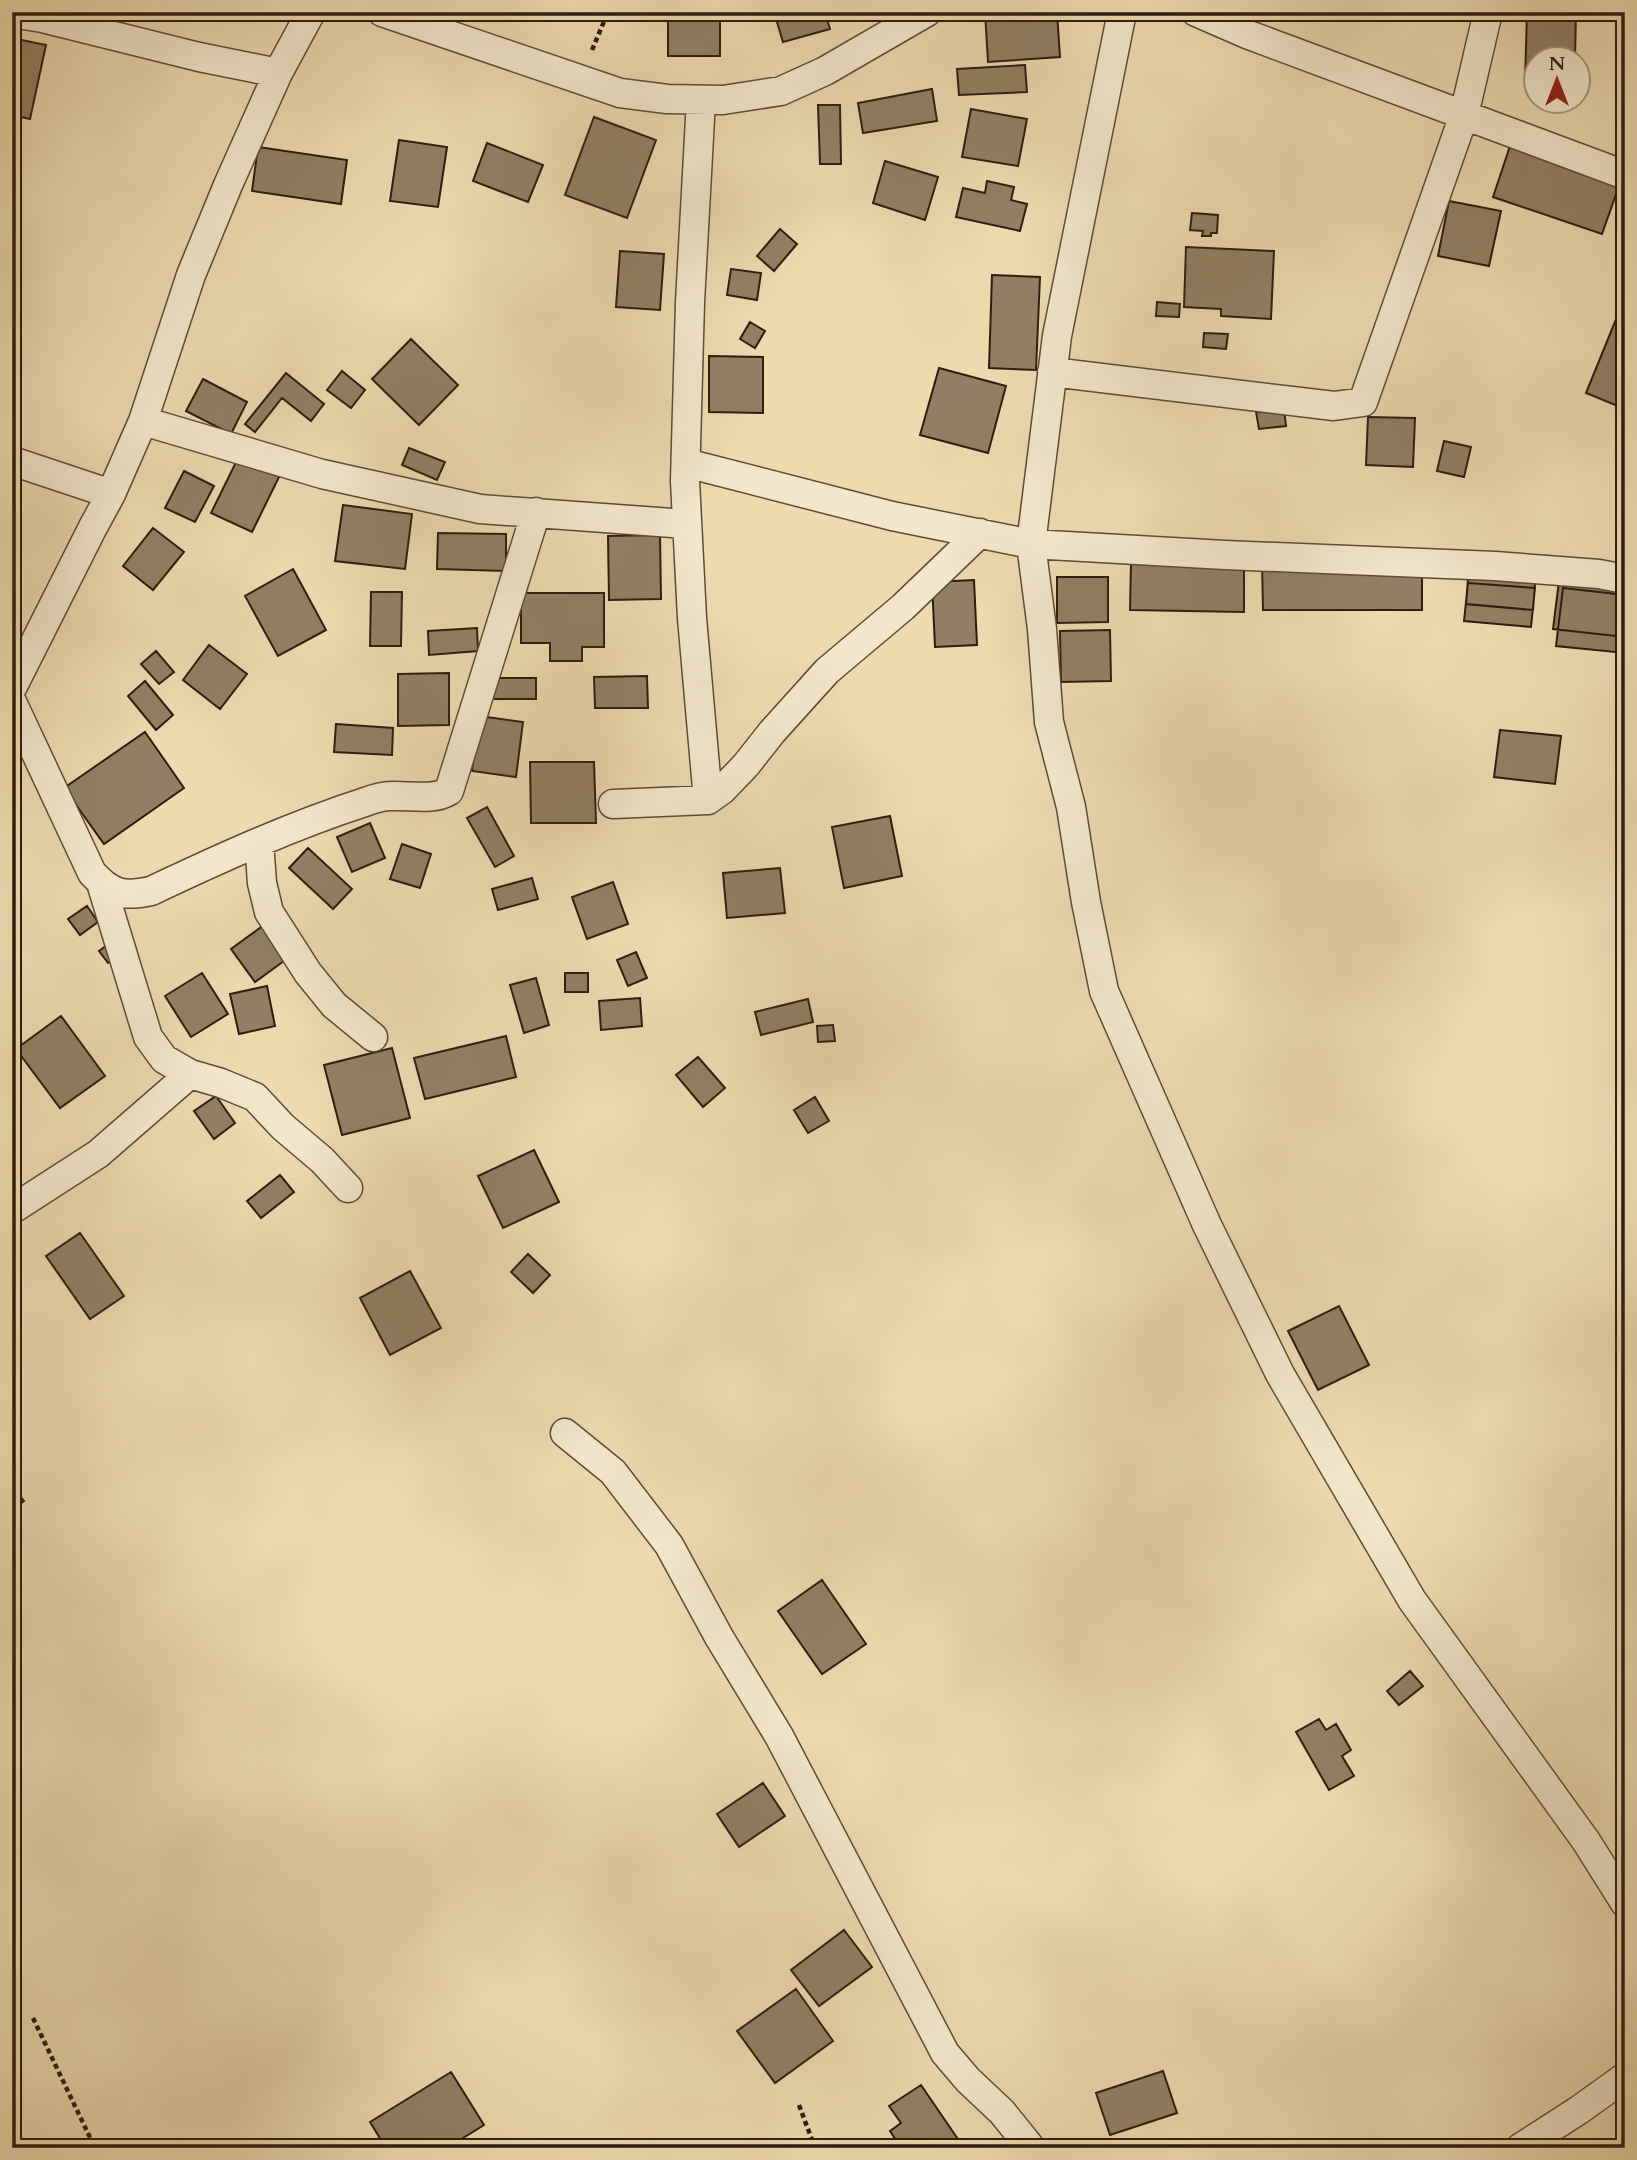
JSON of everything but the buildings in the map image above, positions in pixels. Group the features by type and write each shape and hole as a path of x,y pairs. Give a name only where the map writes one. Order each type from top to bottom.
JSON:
{"street":[{"path":"12,688 111,494 143,421 191,275 228,185 278,73 311,12"},
{"path":"382,12 620,93 701,100 723,100 781,90 825,71 927,12"},
{"path":"1122,12 1056,336 1031,544 1042,629 1049,722 1071,807 1104,991 1207,1225 1280,1374 1412,1600 1586,1841 1625,1903"},
{"path":"1196,12 1249,35 1625,175"},
{"path":"1052,372 1334,405 1363,402 1464,115 1488,12"},
{"path":"12,13 278,73"},
{"path":"701,100 685,463 686,524 708,800"},
{"path":"143,421 323,474 480,509 686,524"},
{"path":"12,461 111,494"},
{"path":"685,463 892,516 1031,544 1495,566 1599,574 1625,579"},
{"path":"12,702 92,873 101,883 120,894 151,891 259,842 365,802 388,796 434,796 449,791 536,512"},
{"path":"613,804 708,800 722,790 827,671 903,607 980,533"},
{"path":"259,842 262,883 269,912 308,973 334,1005 373,1037"},
{"path":"101,883 148,1037 164,1059 190,1074 255,1097 283,1127 323,1160 348,1188"},
{"path":"12,1208 16,1208 97,1154 190,1074"},
{"path":"565,1433 613,1472 669,1545 719,1637 779,1736 945,2053 968,2080 1002,2112 1031,2148"},
{"path":"1520,2148 1625,2077"}],"path":[{"path":"579,79 608,12"},
{"path":"33,2018 95,2148"},
{"path":"799,2105 815,2148"}]}
